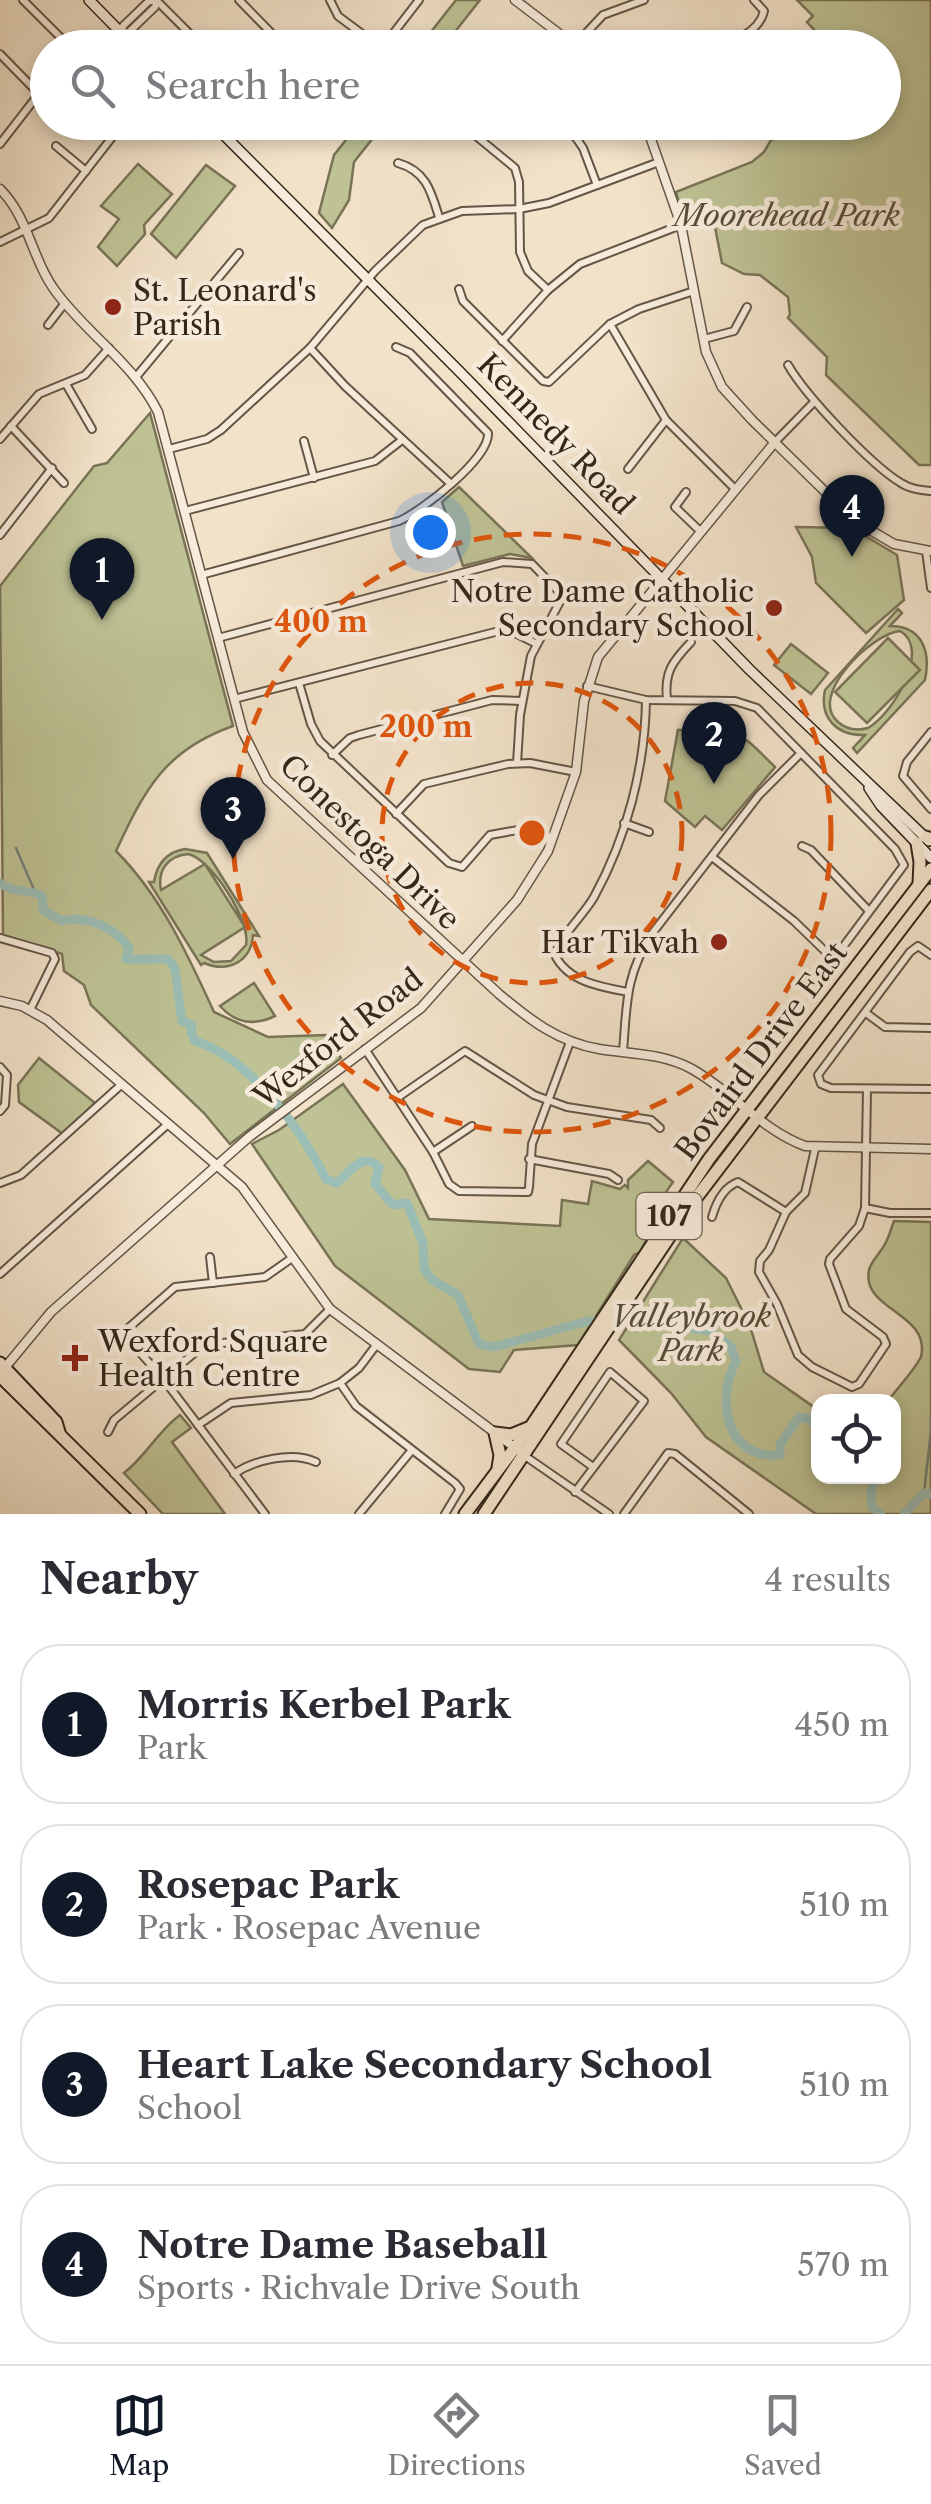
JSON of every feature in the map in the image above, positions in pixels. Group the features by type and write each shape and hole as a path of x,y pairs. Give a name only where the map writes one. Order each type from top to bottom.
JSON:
{"main road":[{"path":"90,0 119,30"},
{"name":"Kennedy Road","path":"229,140 864,782 882,806 926,841 931,858"},
{"path":"926,841 920,862 926,892"},
{"name":"Bovaird Drive East","path":"484,1514 520,1452 752,1113 926,892 931,869"},
{"name":"Bovaird Drive East","path":"464,1514 498,1469 520,1452 532,1425 606,1325"},
{"path":"1,1370 56,1422 58,1432 140,1514"},
{"path":"498,1469 500,1456 495,1433 515,1434 532,1425"}],"street":[{"path":"22,0 53,30"},
{"path":"122,30 149,1 157,0 186,30"},
{"path":"330,0 338,16 357,30"},
{"path":"395,30 419,0"},
{"path":"590,30 603,15 644,0"},
{"path":"751,30 761,22 764,11 754,0"},
{"path":"519,1 556,30"},
{"path":"244,2 270,30"},
{"path":"0,54 30,85"},
{"path":"1,141 30,105"},
{"path":"0,242 44,224 110,140"},
{"path":"481,140 515,168 520,252 528,271 548,290"},
{"path":"578,140 597,185"},
{"path":"651,140 681,225 704,339 722,387 870,532 894,544 928,551 931,588"},
{"path":"56,146 86,172"},
{"path":"170,449 214,435 310,348 367,280 417,230 440,216 549,203 659,162"},
{"path":"398,163 424,177 440,216"},
{"name":"Conestoga Drive","path":"0,189 20,214 48,278 66,303 136,377 158,412 248,748 267,780 537,1026 570,1042 656,1056 689,1068 786,1138 815,1148"},
{"path":"502,340 548,290 580,264 681,225"},
{"path":"136,377 239,253"},
{"path":"460,289 463,301 542,381 549,382 610,324 694,290"},
{"path":"48,325 66,303"},
{"path":"704,339 734,331 747,307"},
{"path":"610,324 666,420 736,489"},
{"path":"201,575 399,521 420,510 450,484 487,444 490,436 410,353 396,347"},
{"path":"0,440 39,394 85,375 109,348"},
{"path":"310,348 450,484"},
{"path":"788,365 814,402 891,476 931,492"},
{"path":"66,384 92,428"},
{"path":"775,442 814,402"},
{"path":"628,469 666,420"},
{"path":"10,426 64,484"},
{"path":"304,440 314,478"},
{"path":"185,511 374,461 402,440"},
{"name":"Wexford Road","path":"1,1370 51,1312 261,1127 421,1008 517,900 536,874 576,772 587,686 598,657 775,442"},
{"path":"0,535 52,468"},
{"path":"686,492 675,507 700,531"},
{"path":"218,638 512,560 532,564 563,596 531,656 522,701 517,762"},
{"path":"234,699 498,630 537,644"},
{"path":"668,700 670,664 692,642"},
{"path":"299,683 311,724 332,754 457,868 495,834 528,828 552,838"},
{"path":"587,686 646,700 749,703 904,860 901,871 840,950 829,955 794,921 712,857"},
{"path":"332,754 358,735 492,700 522,701"},
{"path":"628,992 584,981 569,973 555,956 597,891 624,822 640,770 646,700"},
{"path":"931,732 907,762 903,776 931,809"},
{"path":"623,1051 632,968 650,935 769,784 801,752"},
{"path":"396,814 424,784 517,762 576,772"},
{"path":"624,822 649,832"},
{"path":"802,846 811,850 869,911"},
{"path":"0,938 52,953 55,959 30,1010"},
{"path":"931,955 922,946 916,946 818,1075 821,1084 831,1088 931,1089"},
{"path":"0,1001 47,1020 251,1198 330,1309 609,1514"},
{"path":"866,1013 885,1027 931,1028"},
{"path":"364,1048 433,1152 449,1184 459,1190 517,1194 528,1192 529,1159 570,1042"},
{"path":"397,1098 466,1051 514,1085 548,1100 594,1112 632,1115 652,1120 660,1128"},
{"path":"0,1066 7,1075 0,1111"},
{"path":"0,1183 21,1176 122,1084"},
{"path":"867,1089 867,1149 865,1208 859,1226 829,1264 846,1309 886,1341 883,1352 859,1384 852,1387 812,1367 798,1355 778,1304 759,1272 760,1261 786,1212 798,1204 804,1193 815,1148 867,1149 931,1149"},
{"path":"0,1274 168,1124"},
{"path":"433,1152 472,1126"},
{"path":"529,1159 609,1174 618,1180"},
{"path":"712,1217 716,1204 738,1182 786,1212"},
{"path":"865,1208 931,1213"},
{"path":"210,1257 212,1282"},
{"path":"266,1514 125,1331 175,1287 264,1277 292,1258"},
{"path":"108,1432 114,1420 162,1376 204,1344 305,1334 330,1309"},
{"path":"198,1425 231,1403 311,1395 340,1383 359,1368 377,1344"},
{"path":"576,1492 644,1401 610,1372 561,1444 593,1467"},
{"path":"340,1383 356,1406 460,1489 445,1514"},
{"path":"358,1514 412,1450"},
{"path":"624,1514 668,1453 676,1454 749,1514"},
{"path":"234,1474 257,1462 300,1457 316,1462"}],"green space":[{"path":"456,0 480,0 456,30 432,30"},
{"name":"Moorehead Park","path":"797,0 931,0 931,465 919,465 826,375 827,357 788,318 788,297 760,275 744,274 722,263 712,212 683,217 676,192 752,162 771,140 901,140 901,30 814,30 807,22 813,16"},
{"path":"346,140 371,140 354,162 349,200 332,228 319,213 334,155"},
{"path":"138,164 172,194 144,225 145,234 117,266 98,247 119,219 101,206"},
{"path":"206,165 235,186 176,258 151,234"},
{"path":"150,413 233,726 190,747 160,774 116,851 160,907 214,1012 268,1037 326,1035 341,1058 230,1144 204,1113 91,1005 84,985 64,971 62,954 3,935 0,586 94,466 107,463"},
{"path":"459,487 532,558 510,554 463,566 442,502"},
{"path":"796,527 852,528 897,555 904,600 866,633 816,583 812,557"},
{"path":"898,609 902,613 890,626 910,630 922,642 927,659 925,680 857,753 853,748 865,735 846,732 832,723 825,709 825,690","holes":["900,631 909,639 911,665 889,708 868,728 852,729 838,722 831,710 831,697 847,667 888,634"]},
{"path":"888,638 920,670 867,723 835,692"},
{"path":"791,644 828,673 811,694 774,665"},
{"path":"678,730 733,733 775,767 722,830 705,816 695,827 665,801"},
{"path":"185,849 207,853 259,936 253,935 248,952 237,963 222,967 201,965 149,882 154,882 158,869 173,853","holes":["188,854 205,864 161,890 163,870 175,858","206,865 236,907 243,924","244,928 246,945 231,961 214,962 201,955"]},
{"path":"254,983 275,1016 245,1021 220,1006"},
{"path":"39,1058 95,1103 63,1134 19,1102 18,1085"},
{"path":"343,1084 405,1170 429,1219 560,1226 562,1200 588,1204 592,1181 628,1188 628,1180 648,1161 673,1182 659,1202 664,1205 640,1252 634,1255 578,1345 514,1350 500,1372 469,1369 335,1266 252,1144 279,1130"},
{"name":"Valleybrook Park","path":"894,1221 931,1222 931,1514 816,1514 706,1437 671,1393 619,1340 683,1238 726,1278 750,1326 764,1372 811,1405 811,1484 901,1484 901,1394 894,1394 921,1357 921,1342 916,1330 875,1295 869,1284 870,1267"},
{"path":"180,1415 191,1428 172,1442 225,1514 163,1514 124,1473"}],"waterway":[{"path":"16,848 35,892"},
{"path":"0,883 42,896 43,910 62,921 90,921 108,929 129,948 126,959 168,959 175,969 182,1021 192,1025 195,1041 215,1050 254,1079 288,1118 326,1179 337,1183 362,1162 379,1167 375,1184 393,1205 407,1203 423,1243 424,1269 432,1280 458,1295 479,1344 494,1347 588,1321 640,1321 711,1331 731,1347 736,1361 730,1376 727,1409 730,1424 747,1448 780,1455 780,1445 799,1417 811,1421"},
{"path":"931,1417 931,1429"},
{"path":"924,1493 931,1431"},
{"path":"874,1484 872,1507 881,1514"},
{"path":"904,1514 924,1493 931,1494"}],"place":[{"name":"St. Leonard's Parish","path":"113,307"},
{"name":"Notre Dame Baseball","path":"852,557"},
{"name":"Notre Dame Catholic Secondary School","path":"774,608"},
{"name":"Morris Kerbel Park","path":"102,620"},
{"name":"Rosepac Park","path":"714,784"},
{"name":"Heart Lake Secondary School","path":"233,859"},
{"name":"Har Tikvah","path":"719,942"},
{"name":"Wexford Square Health Centre","path":"75,1358"}]}
